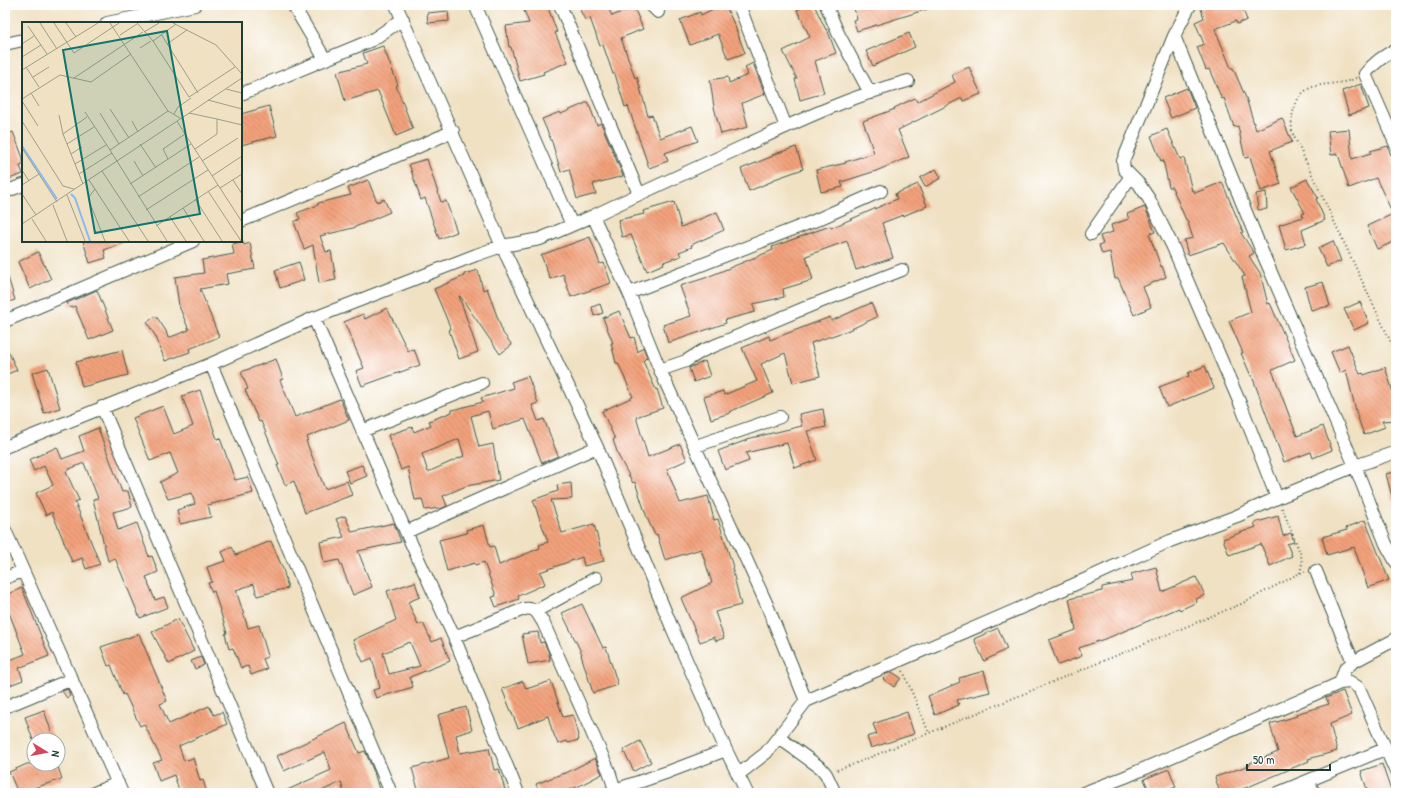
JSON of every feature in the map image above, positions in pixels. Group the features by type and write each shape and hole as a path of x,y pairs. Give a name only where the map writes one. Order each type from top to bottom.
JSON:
{"street":[{"path":"112,22 195,5"},
{"path":"293,5 326,59"},
{"path":"396,5 453,131 502,246 597,447 673,630 726,750 747,793"},
{"path":"475,5 572,225"},
{"path":"560,5 639,194"},
{"path":"739,5 786,127"},
{"path":"826,5 838,33 870,92"},
{"path":"1190,5 1174,36 1123,161 1124,169 1139,184 1149,199 1172,245 1242,408 1277,498"},
{"path":"242,94 372,40 403,19"},
{"path":"1174,36 1263,254 1355,466 1386,544 1396,562"},
{"path":"5,44 22,40"},
{"path":"1396,50 1384,56 1365,74 1396,145"},
{"path":"5,447 210,364 314,318 502,246 540,239 786,127 870,92 908,81"},
{"path":"242,221 453,131"},
{"path":"1091,234 1131,176"},
{"path":"5,192 22,185"},
{"path":"629,293 814,221 881,191"},
{"path":"593,216 629,293 660,370 696,446 766,605 806,701"},
{"path":"5,321 191,242"},
{"path":"660,370 686,361 702,351 812,304 902,270"},
{"path":"314,318 406,532 454,637 518,793"},
{"path":"210,364 391,793"},
{"path":"362,430 482,383"},
{"path":"102,407 266,793"},
{"path":"696,446 780,417"},
{"path":"406,532 597,447"},
{"path":"739,774 766,753 806,701 1071,586 1170,541 1237,516 1355,466 1396,452"},
{"path":"5,530 120,788 94,793"},
{"path":"5,578 23,571"},
{"path":"1316,571 1354,662"},
{"path":"536,611 596,578"},
{"path":"454,637 524,609 530,608 536,611 543,622 606,764 612,792 726,750"},
{"path":"1340,683 1345,670 1354,662 1396,639"},
{"path":"5,707 72,679"},
{"path":"1083,793 1125,777 1340,683 1350,682 1359,688 1396,772"},
{"path":"778,737 821,768 826,774 835,793"},
{"path":"1278,793 1385,749"},
{"path":"1308,781 1314,793"}],"path":[{"path":"1365,74 1350,81 1308,88 1300,94 1294,106 1291,120 1292,132 1396,353"},
{"path":"826,774 929,734 1241,604 1300,573 1302,563 1301,555 1277,498"},
{"path":"899,660 929,734"}],"building":[{"path":"522,5 547,5 557,32 555,33 568,62 543,72 544,74 520,81 511,47 509,47 506,26 529,23"},
{"path":"584,5 607,5 612,16 634,7 643,29 621,38 635,78 637,77 648,116 652,115 660,138 692,126 698,141 665,153 668,161 649,168 628,106 625,107 615,74 613,74 603,45 600,46 590,18 585,20 580,10 585,8"},
{"path":"721,5 725,5 745,53 728,59 718,34 690,45 680,20 700,12 701,15"},
{"path":"807,5 814,5 826,30 827,29 836,53 815,61 824,93 800,100 795,79 797,79 783,51 810,37 797,10"},
{"path":"853,5 933,5 934,7 857,31 853,20 857,19"},
{"path":"1210,5 1241,5 1247,20 1237,24 1236,21 1215,29 1231,68 1233,68 1246,98 1256,130 1282,118 1292,142 1270,151 1281,184 1261,191 1250,157 1245,158 1238,126 1234,127 1224,98 1222,99 1209,69 1206,70 1197,47 1204,44 1195,22 1204,18 1201,9"},
{"path":"448,11 449,21 428,23 427,13"},
{"path":"909,33 915,47 873,66 866,51"},
{"path":"383,46 398,85 396,86 413,129 396,136 378,91 345,101 337,72 367,64 363,53"},
{"path":"753,63 765,94 742,103 748,127 721,134 714,107 710,80 728,77 729,83 748,75 745,67"},
{"path":"969,67 981,94 963,101 962,98 898,130 909,157 876,171 841,182 843,187 821,192 816,170 846,163 845,162 874,153 863,121 895,109 894,108 915,98 917,102 955,82 952,75"},
{"path":"1361,84 1369,108 1349,115 1342,91"},
{"path":"1187,88 1195,108 1171,118 1163,98"},
{"path":"588,102 597,125 601,123 623,176 593,184 596,194 577,199 569,169 561,172 552,142 542,119 560,112 561,114"},
{"path":"269,106 277,136 242,145 242,114"},
{"path":"1167,129 1180,159 1184,158 1192,191 1194,190 1195,193 1222,182 1243,232 1241,233 1254,253 1249,256 1260,273 1268,304 1270,303 1295,360 1272,370 1297,436 1323,426 1332,450 1313,458 1311,452 1284,462 1252,376 1241,353 1243,353 1229,321 1251,312 1242,277 1245,276 1224,243 1188,255 1184,240 1193,238 1187,220 1172,187 1169,187 1163,160 1161,161 1151,136"},
{"path":"1349,129 1352,159 1371,153 1370,151 1388,146 1396,172 1396,241 1377,249 1367,226 1393,214 1376,178 1349,188 1338,154 1331,155 1328,131"},
{"path":"13,132 22,155 22,165 20,166 22,174 9,179 5,169 5,135"},
{"path":"796,147 803,169 772,180 773,181 749,191 741,169 773,156 772,155"},
{"path":"427,159 441,202 446,201 457,232 439,239 425,198 421,200 409,164"},
{"path":"936,169 941,178 925,187 920,178"},
{"path":"1307,179 1318,198 1316,199 1325,220 1302,230 1306,244 1286,250 1279,225 1303,217 1302,214 1305,213 1291,187"},
{"path":"368,180 377,202 384,199 390,212 353,228 320,236 326,252 331,251 336,280 319,283 313,245 304,249 294,222 300,219 297,213 318,205 318,203 351,195 348,188"},
{"path":"918,184 927,206 882,223 893,258 856,270 847,241 806,256 813,280 783,289 784,297 753,304 755,312 725,320 726,323 668,343 663,325 691,316 680,286 705,278 773,250 772,247 830,226 831,228 897,199 895,194"},
{"path":"1266,192 1267,209 1258,210 1256,194"},
{"path":"674,202 681,227 717,212 724,230 691,245 692,247 679,252 681,256 663,262 664,264 647,271 631,235 622,237 618,220 644,214 643,211"},
{"path":"1145,207 1155,232 1149,234 1166,277 1143,287 1151,307 1134,315 1118,278 1115,279 1110,252 1102,254 1099,245 1103,244 1100,236 1113,232 1111,225 1129,219 1127,214"},
{"path":"590,237 600,264 604,263 611,283 571,297 563,274 550,279 541,255"},
{"path":"1333,241 1341,261 1327,267 1318,248"},
{"path":"83,242 126,242 104,250 106,258 90,263"},
{"path":"243,242 244,245 250,243 255,269 226,274 228,284 200,289 219,337 189,349 190,352 165,361 156,337 147,322 156,316 166,331 168,338 189,330 179,306 175,277 204,273 202,260 234,254 232,244"},
{"path":"38,252 51,279 30,289 18,262"},
{"path":"299,262 304,280 280,288 275,270"},
{"path":"478,270 483,290 487,288 503,333 512,345 500,354 459,296 478,352 459,359 449,330 451,329 434,289 464,276 464,274"},
{"path":"5,274 7,274 15,300 5,303"},
{"path":"1323,282 1330,306 1311,310 1305,287"},
{"path":"97,290 113,330 89,340 75,306 70,308 67,303"},
{"path":"1360,302 1369,323 1354,330 1344,309"},
{"path":"871,303 877,317 849,330 811,343 820,376 793,383 785,353 761,364 773,393 729,412 730,413 711,419 704,397 723,391 724,395 757,381 742,348 769,336 770,340 830,317 831,321"},
{"path":"600,304 603,313 594,316 592,307"},
{"path":"387,308 408,351 414,349 420,365 362,386 356,371 364,368 344,322 363,314 365,319"},
{"path":"619,311 631,338 634,337 638,352 643,347 647,357 643,361 656,390 657,389 663,408 636,417 648,457 680,444 687,460 667,469 680,503 708,496 714,520 718,519 733,567 741,605 715,612 724,638 716,641 714,637 700,642 681,598 712,583 701,549 665,560 657,534 655,535 647,518 635,482 633,483 619,457 613,440 615,439 602,411 633,397 618,363 616,363 611,343 613,343 603,318"},
{"path":"5,344 17,370 5,375"},
{"path":"1348,345 1360,374 1363,373 1364,375 1385,367 1394,395 1396,395 1396,420 1382,421 1385,427 1364,435 1357,415 1346,370 1340,373 1331,352"},
{"path":"122,350 128,375 82,387 76,362"},
{"path":"276,359 283,379 280,380 295,417 340,399 349,420 307,437 308,440 306,441 325,489 347,481 352,495 305,513 294,481 285,485 277,465 279,465 261,421 259,422 245,390 248,389 241,372"},
{"path":"705,361 710,376 694,382 689,368"},
{"path":"1205,366 1214,388 1167,407 1159,387 1189,376 1188,373"},
{"path":"48,368 60,408 44,413 32,373"},
{"path":"528,376 538,403 532,405 538,421 544,419 558,456 542,463 525,419 493,429 488,411 471,416 479,447 493,444 499,480 466,486 443,496 447,506 440,509 425,510 422,499 415,500 408,467 401,470 388,435 412,427 414,432 431,425 429,421 452,412 452,410 483,402 481,398 514,388 511,382","holes":["459,439 464,456 428,472 422,454"]},
{"path":"200,390 217,439 220,438 235,480 248,477 253,493 208,505 211,517 180,524 177,510 195,504 192,493 168,499 160,482 178,473 170,453 150,461 133,418 163,406 174,434 193,426 182,396"},
{"path":"823,409 826,427 807,431 817,460 795,468 787,443 746,453 749,461 725,470 718,451 747,439 802,426 799,414"},
{"path":"98,428 122,492 128,491 132,507 113,512 118,530 137,523 149,557 152,556 158,572 146,577 155,600 164,597 168,607 140,618 115,558 108,561 93,499 98,498 84,463 67,470 66,472 79,500 75,502 100,564 86,569 82,558 72,562 52,512 46,515 36,493 53,485 44,466 34,471 29,460 57,447 62,459 84,451 79,436"},
{"path":"362,465 367,476 350,483 345,471"},
{"path":"1396,471 1396,500 1393,500 1386,474"},
{"path":"571,483 572,499 551,500 562,533 594,524 604,561 584,566 582,557 540,572 545,584 518,596 519,599 496,607 492,597 496,596 484,562 447,571 439,540 467,533 466,530 484,525 490,547 494,546 499,565 540,548 539,545 548,542 533,500 558,491 557,485"},
{"path":"345,516 352,532 394,523 401,542 358,551 372,587 353,595 339,560 324,563 320,542 344,537 336,519"},
{"path":"1278,516 1283,536 1291,533 1294,542 1287,544 1292,556 1270,566 1261,544 1229,555 1223,539 1256,527 1254,523"},
{"path":"1365,520 1389,580 1368,588 1354,547 1327,555 1322,537 1347,530 1346,528"},
{"path":"271,541 283,569 288,588 257,596 254,584 236,590 248,628 259,625 268,656 263,659 267,669 251,675 248,666 241,668 233,648 229,649 225,634 227,633 214,591 212,592 208,583 212,582 207,567 226,561 222,552 232,547 236,555"},
{"path":"1156,567 1162,592 1196,577 1205,595 1196,599 1197,602 1180,610 1179,608 1110,637 1079,648 1082,656 1058,665 1049,640 1076,630 1069,599 1102,591 1102,587 1133,581 1131,574"},
{"path":"415,582 420,597 408,602 418,625 423,623 432,642 441,638 450,661 410,677 413,687 376,698 373,690 380,688 372,658 363,662 353,640 396,620 387,591","holes":["410,642 420,666 389,674 383,653"]},
{"path":"22,588 49,656 19,668 23,680 5,687 5,662 25,654 5,602 5,595"},
{"path":"582,604 603,648 606,647 618,685 593,693 581,655 582,654 562,613"},
{"path":"178,619 194,651 169,664 152,632"},
{"path":"998,628 1007,649 984,661 974,639"},
{"path":"538,632 540,643 544,642 549,653 550,660 528,664 522,634"},
{"path":"139,634 167,701 160,704 169,724 209,706 214,715 222,712 227,724 179,746 184,761 193,758 200,781 203,780 207,793 180,793 174,775 159,781 153,763 162,760 144,724 140,726 125,694 123,695 111,665 108,666 101,647"},
{"path":"201,657 204,665 195,669 191,661"},
{"path":"984,671 990,692 957,700 959,705 935,715 928,696 960,682 959,678"},
{"path":"892,672 901,678 894,687 883,679 886,674"},
{"path":"523,681 526,689 551,681 563,717 573,715 579,740 568,743 567,741 558,744 548,716 518,728 502,689"},
{"path":"68,689 70,696 67,698 62,691"},
{"path":"1343,691 1352,715 1330,724 1337,751 1308,759 1309,761 1248,787 1231,793 1220,793 1215,777 1250,765 1250,763 1278,752 1270,724 1329,704 1326,698"},
{"path":"466,707 472,730 456,735 460,753 489,748 494,770 499,769 505,790 496,793 419,793 412,768 449,758 438,715"},
{"path":"44,710 51,732 30,732 25,717"},
{"path":"907,712 914,734 871,748 867,737 877,734 873,724"},
{"path":"346,723 359,753 365,751 374,772 380,793 344,793 341,782 317,793 281,793 331,770 325,752 284,771 277,756"},
{"path":"640,741 651,762 634,771 623,750"},
{"path":"595,758 602,774 562,793 540,793 536,784 564,774"},
{"path":"26,764 26,772 60,772 62,779 34,788 36,793 18,793 9,772"},
{"path":"1382,764 1391,791 1385,793 1368,793 1361,771"},
{"path":"1169,769 1176,787 1161,793 1150,793 1144,779"}]}
